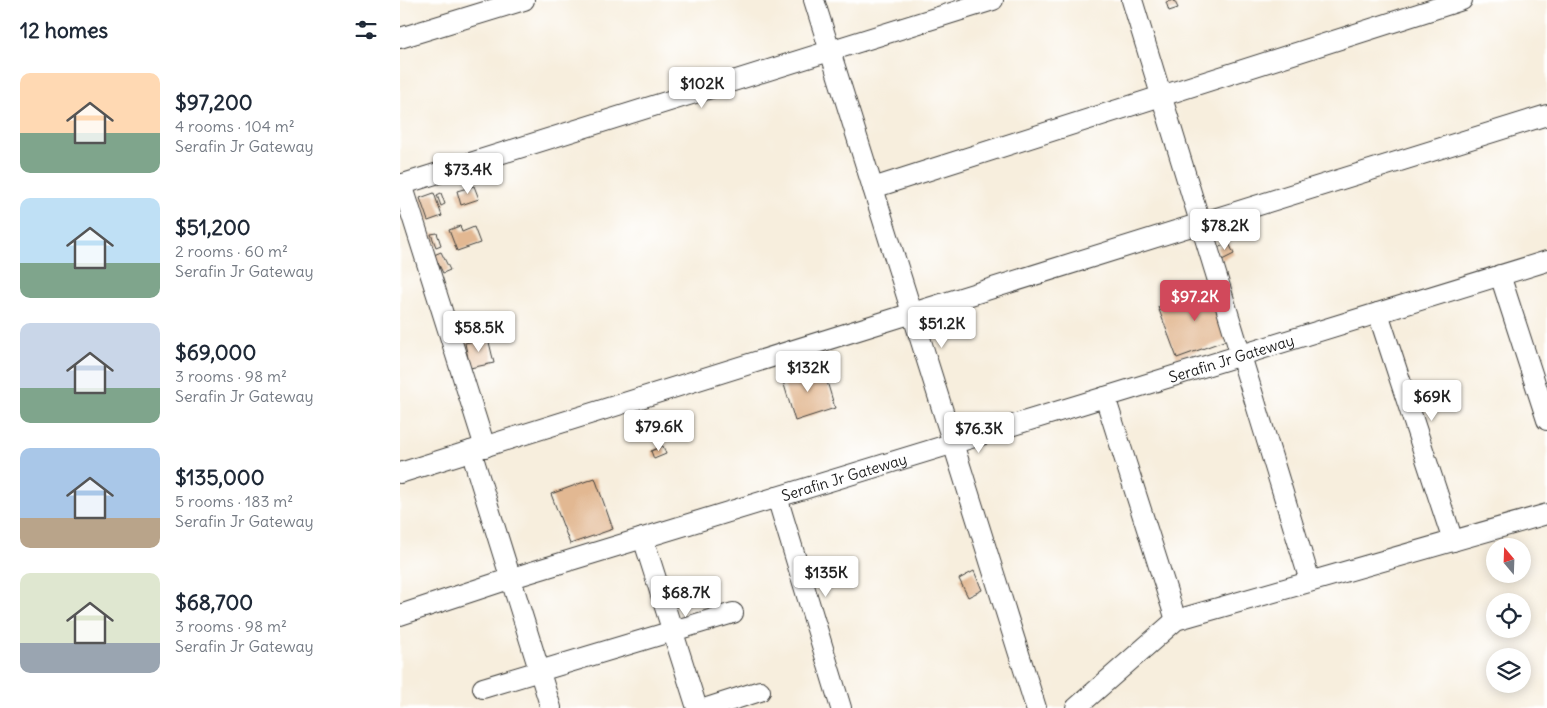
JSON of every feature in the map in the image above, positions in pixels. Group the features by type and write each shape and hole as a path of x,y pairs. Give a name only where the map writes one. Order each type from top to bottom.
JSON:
{"street":[{"path":"400,38 524,0"},
{"path":"814,0 1036,708"},
{"path":"552,708 512,578 478,449 401,184 993,0"},
{"path":"1132,0 1310,581"},
{"path":"873,188 1462,0"},
{"path":"400,473 1547,115"},
{"name":"Serafin Jr Gateway","path":"400,615 512,578 1105,398 1547,260"},
{"path":"1500,275 1547,420"},
{"path":"1378,313 1453,541"},
{"path":"1105,398 1176,620"},
{"path":"777,497 841,708"},
{"path":"1076,708 1176,620 1547,514"},
{"path":"643,538 696,708"},
{"path":"483,688 732,613"},
{"path":"707,708 760,691"}],"building":[{"path":"1174,0 1178,8 1169,11 1166,2"},
{"path":"474,186 479,199 461,205 457,191"},
{"path":"434,193 442,216 428,221 420,198"},
{"path":"441,193 445,204 441,206 437,195"},
{"path":"460,226 462,232 474,227 480,243 457,251 449,230"},
{"path":"437,233 441,245 436,247 431,234"},
{"path":"1229,243 1234,254 1222,260 1217,248"},
{"path":"441,252 450,270 443,273 434,255"},
{"path":"1214,287 1232,338 1177,358 1158,307"},
{"path":"486,319 492,333 479,338 474,324"},
{"path":"488,338 494,363 470,368 465,343"},
{"path":"822,365 835,408 795,421 782,378"},
{"path":"663,446 666,454 654,459 651,451"},
{"path":"595,478 613,529 570,544 551,494"},
{"path":"974,571 982,590 968,597 959,579"}]}
